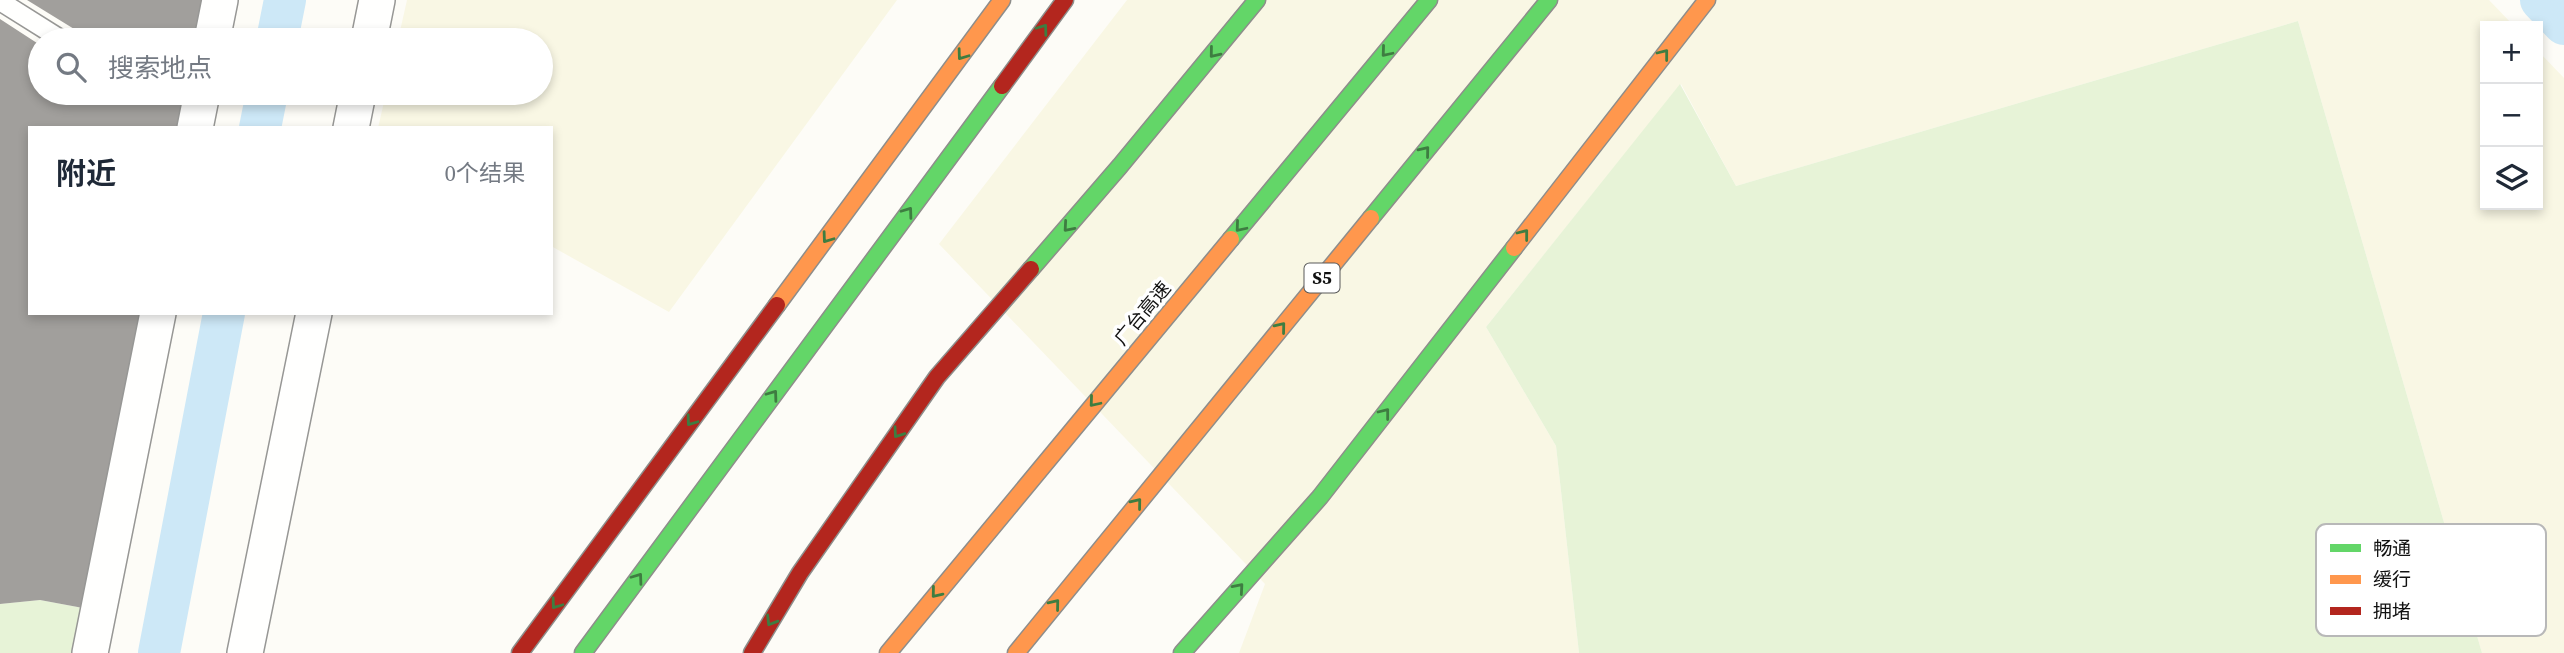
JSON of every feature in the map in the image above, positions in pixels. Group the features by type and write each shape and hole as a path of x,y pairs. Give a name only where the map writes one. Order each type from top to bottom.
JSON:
{"main road":[{"path":"520,653 1002,0"},
{"path":"583,653 1065,0"},
{"path":"752,653 800,573 937,377 1120,166 1257,0"},
{"name":"广台高速","path":"887,653 1429,0"},
{"name":"S5","path":"1016,653 1549,0"},
{"path":"1182,653 1320,497 1706,0"}],"street":[{"path":"214,28 220,0"},
{"path":"371,28 377,0"},
{"path":"195,126 200,105"},
{"path":"351,126 356,105"},
{"path":"90,653 158,315"},
{"path":"245,653 314,315"}],"lane":[{"path":"0,1 43,28"}],"shaded area":[{"path":"407,0 897,0 669,312 553,247 553,126 378,126 383,105 553,105 553,28 401,28"},
{"path":"1127,0 2489,0 2509,21 2480,21 2480,210 2543,210 2543,56 2564,78 2564,653 2482,653 2477,636 2546,636 2546,524 2444,524 2298,21 1736,186 1681,84 1486,327 1556,446 1579,653 1239,653 1265,584 939,244"}],"green space":[{"path":"2298,21 2444,524 2316,524 2316,636 2477,636 2482,653 1579,653 1556,446 1486,327 1680,84 1736,186"},
{"path":"40,600 83,608 74,653 0,653 0,604"}],"building":[{"path":"27,0 203,0 197,28 72,28"},
{"path":"0,19 28,37 28,105 183,105 178,126 28,126 28,315 141,315 83,608 40,600 0,604"}],"waterway":[{"path":"279,28 285,0"},
{"path":"2541,0 2564,24"},
{"path":"260,126 265,105"},
{"path":"159,653 224,315"}],"traffic: fast":[{"path":"1031,269 1257,0"},
{"path":"1231,239 1429,0"},
{"path":"1371,218 1549,0"},
{"path":"583,653 1002,86"},
{"path":"1182,653 1320,497 1514,248"}],"traffic: slow":[{"path":"777,305 1002,0"},
{"path":"1514,248 1707,0"},
{"path":"1016,653 1371,218"},
{"path":"888,653 1231,239"}],"traffic: jam":[{"path":"1002,86 1065,0"},
{"path":"752,653 800,573 937,377 1031,269"},
{"path":"520,653 777,305"}]}
